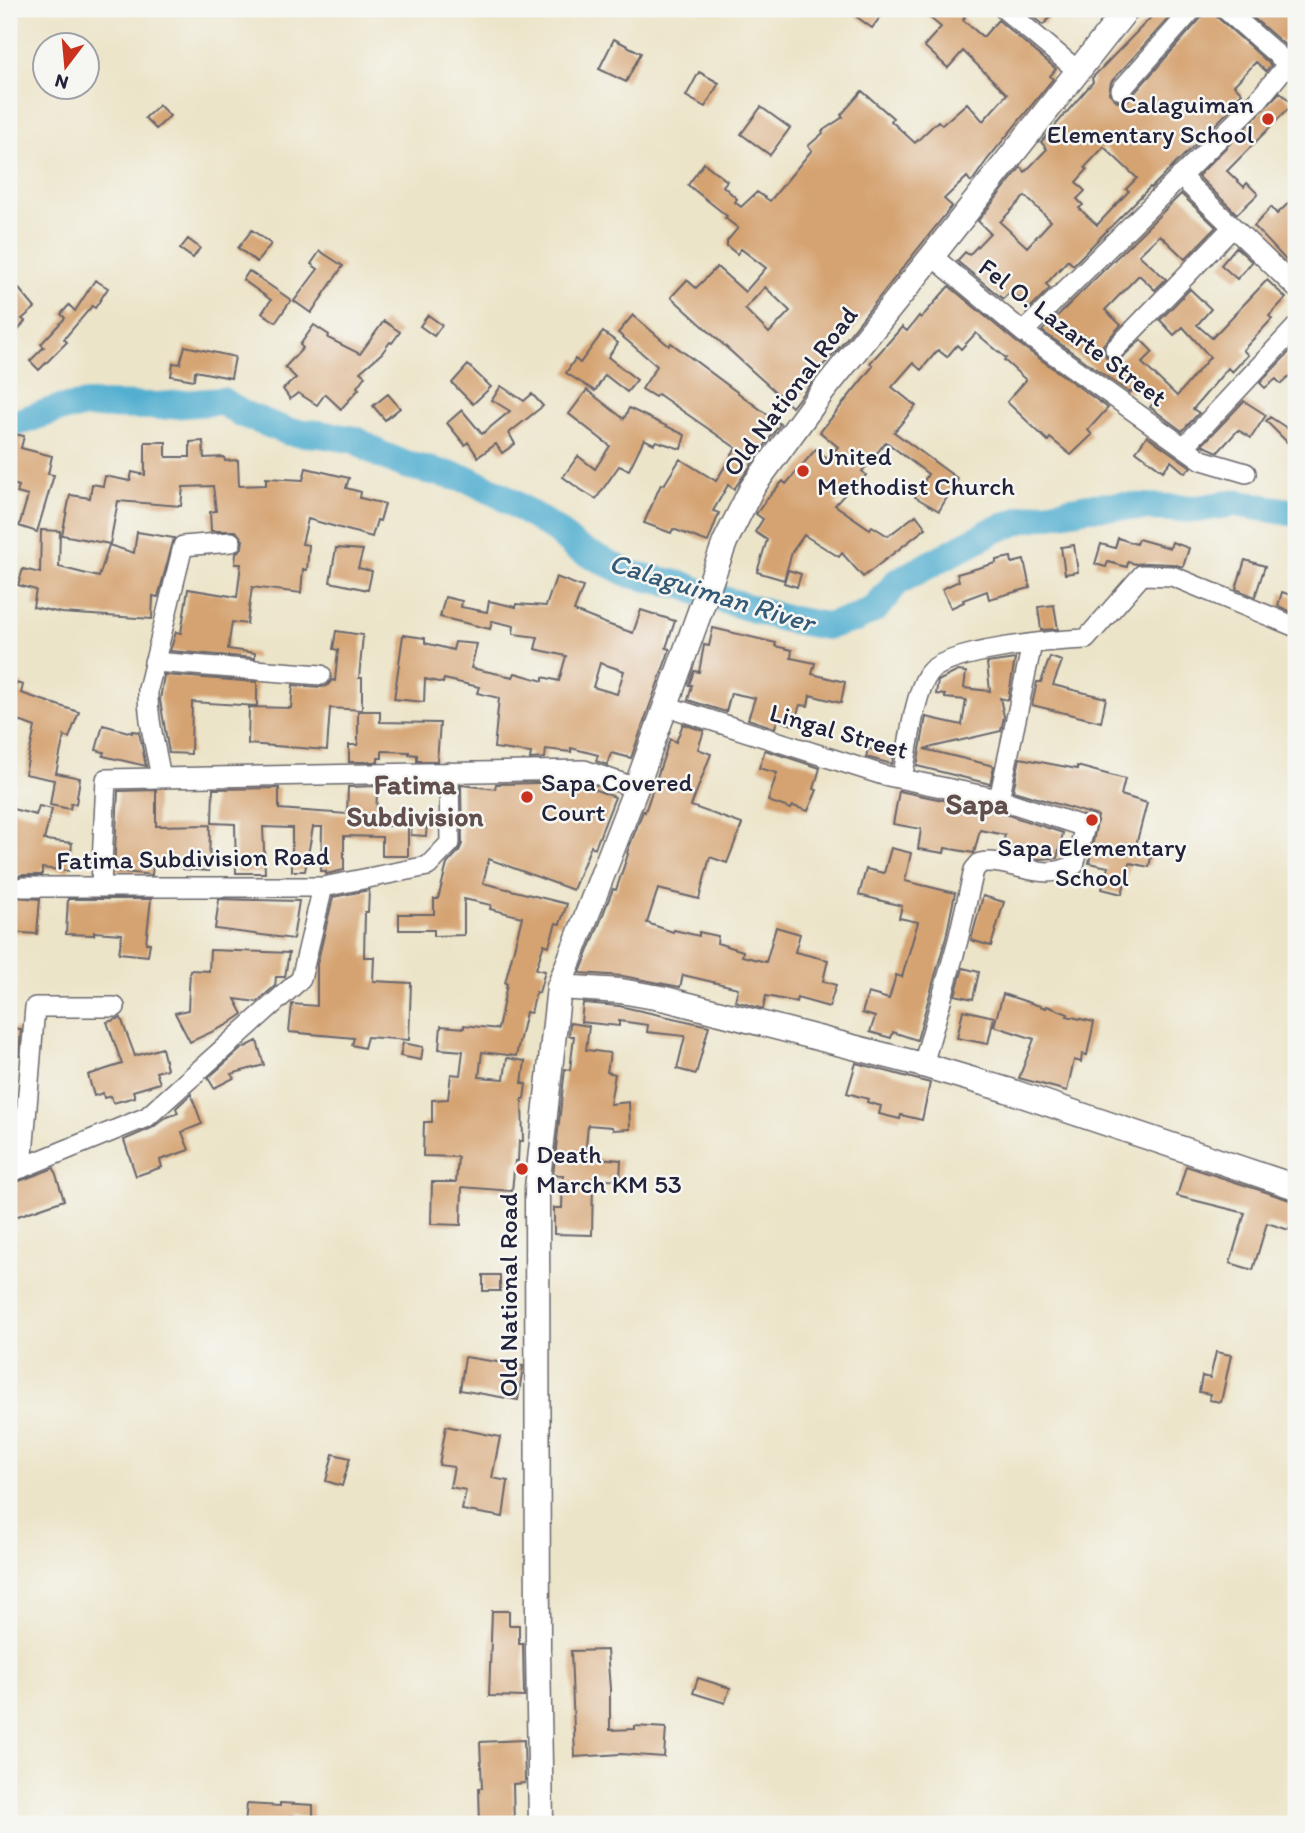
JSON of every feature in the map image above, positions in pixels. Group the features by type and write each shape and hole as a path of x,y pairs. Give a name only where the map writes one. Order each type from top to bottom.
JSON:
{"main road":[{"name":"Old National Road","path":"541,1824 537,1188 559,987 636,788 725,542 752,488 779,448 1127,9"},
{"path":"559,987 621,990 666,999 923,1065 1007,1090 1296,1187"}],"street":[{"path":"1004,9 1078,71"},
{"path":"1121,90 1193,9"},
{"path":"1023,332 1293,64 1225,9"},
{"path":"1180,176 1296,288"},
{"path":"1115,349 1233,227"},
{"name":"Fel O. Lazarte Street","path":"932,256 1023,332 1202,460 1246,473"},
{"path":"1184,447 1296,327"},
{"path":"161,778 155,740 147,713 148,689 183,547 231,542"},
{"path":"902,778 921,686 933,668 974,653 1052,640 1086,639 1142,575 1172,576 1296,627"},
{"path":"999,799 1032,644"},
{"path":"154,662 321,675"},
{"name":"Lingal Street","path":"666,706 883,775 999,799 1085,827 1074,865 1061,872 1022,869 986,861 979,863 974,870 958,940 923,1065"},
{"path":"101,885 106,779 584,770 636,788"},
{"name":"Fatima Subdivision Road","path":"22,887 324,887 428,866 450,843 449,772"},
{"path":"115,1007 35,1007 15,1170 147,1117 301,979 324,887"}],"building":[{"path":"846,9 886,9 872,28"},
{"path":"919,9 955,9 965,17 963,20 983,37 998,20 1056,69 1050,76 1053,79 973,180 971,182 967,177 944,199 952,206 838,349 813,376 815,378 792,407 671,297 687,280 696,288 717,267 745,292 766,268 741,249 737,254 727,246 727,241 738,228 688,185 704,163 727,181 723,186 737,199 735,202 741,207 757,192 770,201 812,150 808,146 822,131 843,117 841,115 862,91 893,118 891,121 915,143 938,121 942,125 967,103 983,121 1007,94 963,51 948,68 924,46 941,27","holes":["765,287 790,311 769,333 745,309"]},
{"path":"1023,9 1058,9 1043,25"},
{"path":"1159,9 1177,9 1111,82 1109,93 1118,102 1130,98 1202,17 1205,9 1271,65 1266,71 1256,62 1234,85 1242,93 1234,102 1235,105 1073,265 1068,260 1046,284 1050,288 1030,308 1011,291 1003,299 957,261 965,252 969,255 990,233 978,221 1021,167 1025,172 1047,149 1041,142 1093,82 1092,78","holes":["1104,147 1137,178 1126,189 1129,191 1097,225 1079,208 1083,205 1077,199 1085,191 1076,182 1087,170 1085,167","1025,196 1051,221 1027,247 1000,222"]},
{"path":"1243,9 1296,9 1290,19 1296,24 1296,33 1286,46"},
{"path":"614,39 641,53 626,82 599,69"},
{"path":"699,72 719,83 705,107 686,96"},
{"path":"1280,92 1293,104 1227,171 1244,187 1247,183 1258,194 1237,214 1198,176"},
{"path":"159,105 170,116 156,129 145,118"},
{"path":"761,107 790,128 770,155 741,134"},
{"path":"1181,194 1216,227 1185,259 1160,235 1139,255 1166,279 1155,290 1139,275 1105,310 1121,325 1103,345 1106,357 1111,361 1119,360 1141,340 1153,352 1142,363 1177,396 1210,357 1183,327 1174,335 1160,320 1190,289 1211,309 1197,325 1212,338 1267,280 1286,298 1269,316 1272,319 1243,350 1248,355 1232,372 1228,368 1193,409 1199,413 1182,431 1150,407 1157,398 1139,382 1130,393 1042,331"},
{"path":"1296,196 1296,271 1254,226 1271,207 1277,214"},
{"path":"252,230 271,244 257,262 238,248"},
{"path":"188,239 200,248 193,258 180,249"},
{"path":"1236,247 1252,262 1237,279 1221,265"},
{"path":"320,251 343,266 311,313 294,301 318,269 311,264"},
{"path":"249,271 291,300 276,322 262,313 271,300 243,280"},
{"path":"9,277 35,308 22,319 25,321 9,343"},
{"path":"95,280 108,288 95,308 92,306 64,339 67,342 39,370 30,361 44,347 41,344 65,318 61,314 69,305 75,311"},
{"path":"949,286 1015,341 1108,408 1088,430 1092,435 1071,455 1050,438 1048,441 1007,402 1026,380 1004,360 1006,358 976,333 961,349 957,345 947,357 938,350 921,370 913,363 892,387 916,406 894,432 958,479 939,511 915,497 928,474 886,442 862,471 866,475 835,505 870,529 872,526 888,536 916,515 926,528 863,577 842,553 839,557 804,535 792,552 784,580 757,572 767,540 755,532 763,519 756,514 783,481 786,484 816,449 828,459 838,447 820,432 873,366 870,363 902,327 907,331"},
{"path":"428,315 442,325 434,336 420,326"},
{"path":"633,315 669,346 671,343 780,424 734,489 728,485 713,511 719,513 708,542 673,529 671,533 644,523 661,484 664,485 680,459 716,481 736,448 658,394 655,397 642,389 657,366 618,333"},
{"path":"384,321 400,332 382,353 360,372 365,376 357,387 359,389 341,409 325,394 317,405 298,393 290,399 283,389 296,378 285,367 303,348 300,345 314,325 329,335 328,338 360,354"},
{"path":"603,332 618,343 608,357 637,380 627,392 605,375 595,391 566,373 575,359 580,363"},
{"path":"1296,345 1296,371 1281,384 1276,379 1265,388 1260,383"},
{"path":"185,346 235,357 231,378 195,371 194,380 171,376 173,363 180,364"},
{"path":"468,365 491,387 473,404 452,383"},
{"path":"501,386 524,401 532,394 543,406 509,433 515,444 502,453 496,444 478,457 468,442 465,445 447,423 462,410 482,434 510,411 492,400"},
{"path":"587,390 624,419 629,408 685,435 681,449 656,441 654,444 644,439 629,470 619,466 596,499 578,488 563,477 578,456 595,469 610,446 569,414"},
{"path":"388,394 400,408 385,420 373,406"},
{"path":"1244,401 1266,415 1251,438 1238,430 1218,452 1202,445"},
{"path":"1270,417 1296,434 1296,451 1266,421"},
{"path":"9,433 24,436 21,448 52,456 48,474 54,475 37,532 19,526 28,496 17,493 19,486 9,483 13,454 9,453"},
{"path":"1147,436 1191,467 1185,473 1171,461 1163,471 1136,451"},
{"path":"203,441 204,458 224,457 225,461 238,460 239,486 266,485 266,478 303,480 306,468 349,478 346,488 361,492 360,498 385,504 372,537 308,519 302,544 309,545 307,570 303,569 301,593 252,587 247,624 232,622 228,649 255,653 255,658 170,651 176,632 181,633 188,589 237,597 241,564 235,564 236,553 242,548 243,540 236,531 211,531 210,512 216,511 213,486 183,487 181,506 118,501 110,544 62,535 70,495 90,498 92,484 103,486 105,476 130,481 132,472 145,475 145,442 166,442 166,457 190,457 190,442"},
{"path":"41,530 60,531 59,567 99,577 109,545 134,553 137,532 174,538 158,597 153,596 152,619 62,613 33,607 36,590 18,585 23,569 40,573"},
{"path":"1118,538 1136,544 1138,539 1170,548 1172,542 1189,548 1183,567 1128,562 1127,567 1108,562 1106,567 1095,564 1101,544 1115,548"},
{"path":"1074,545 1078,572 1065,574 1061,547"},
{"path":"336,548 363,550 358,568 372,571 368,590 330,582"},
{"path":"1011,557 1012,563 1024,560 1030,588 989,599 987,591 963,600 964,602 951,608 942,589 959,581 957,574"},
{"path":"1245,560 1265,566 1255,597 1236,589"},
{"path":"788,570 801,574 797,587 784,583"},
{"path":"556,577 583,587 574,611 607,624 633,633 641,610 675,621 666,648 670,649 631,758 611,753 607,765 596,761 598,755 571,748 571,752 546,749 545,758 530,759 531,753 494,748 499,698 477,693 479,687 444,679 443,683 425,679 424,702 394,699 403,635 425,638 425,643 453,650 455,642 477,644 471,668 513,677 515,673 543,681 543,677 559,681 566,656 535,649 538,637 513,634 514,626 492,621 490,629 440,617 445,597 462,601 461,607 487,612 489,601 516,607 516,604 546,606","holes":["600,663 624,671 617,694 593,687"]},
{"path":"1282,592 1296,597 1294,613 1278,606"},
{"path":"1054,605 1058,629 1041,630 1038,607"},
{"path":"713,628 776,643 775,646 792,650 791,658 815,663 812,674 845,682 841,703 810,695 808,706 800,705 793,725 777,720 775,728 748,719 755,698 731,693 726,712 688,700 692,685 689,685 694,671 699,672 704,645 709,646"},
{"path":"336,631 363,635 359,678 362,678 362,710 330,708 327,750 248,744 249,707 291,708 293,685 321,687 327,686 332,680 335,681 338,650 333,649"},
{"path":"1050,657 1062,661 1053,685 1106,698 1101,722 1032,705 1037,682 1041,682"},
{"path":"1015,659 1008,700 1000,698 1004,716 1001,731 924,749 994,766 990,784 917,766 926,717 962,725 966,700 945,698 945,695 936,694 938,681 958,671 966,672 964,688 990,691 987,663"},
{"path":"164,675 257,682 257,706 192,702 191,754 169,753 160,700"},
{"path":"9,681 23,685 21,693 79,712 69,738 64,736 56,773 80,778 76,804 71,803 70,809 50,805 54,780 25,774 35,727 14,719 12,724 9,723"},
{"path":"358,711 380,711 380,722 440,723 437,761 417,761 417,755 409,752 382,751 382,758 378,758 378,762 349,762 349,745 357,745 358,742"},
{"path":"683,724 704,731 698,749 711,754 691,806 742,824 727,863 710,857 699,899 658,889 647,923 673,932 674,930 699,936 699,932 718,936 717,943 743,951 742,956 766,962 776,927 800,934 795,952 828,960 823,981 836,985 829,1007 797,998 796,1002 766,996 763,1009 735,1001 738,988 683,975 680,987 623,976 580,973 613,889 616,890 627,853 643,811 645,812 670,739 676,742"},
{"path":"103,725 132,733 139,732 146,766 103,756 104,752 96,750"},
{"path":"874,745 895,750 892,764 866,757 868,749 873,750"},
{"path":"765,750 820,768 814,789 817,790 808,811 793,806 791,809 768,801 777,773 759,768"},
{"path":"1020,758 1077,769 1077,766 1125,779 1121,795 1147,803 1136,845 1153,848 1149,867 1130,863 1122,894 1102,889 1108,867 1089,863 1098,816 1013,791"},
{"path":"574,782 615,797 595,848 591,846 573,890 489,859 483,883 567,904 560,924 556,923 549,946 544,944 536,969 545,971 531,1013 526,1012 516,1056 482,1052 479,1077 504,1079 507,1058 525,1061 522,1083 526,1084 522,1099 523,1141 519,1141 512,1191 462,1187 461,1225 431,1224 432,1182 456,1182 458,1157 423,1156 424,1122 432,1122 432,1100 448,1099 451,1074 460,1075 463,1051 439,1049 441,1026 464,1028 464,1025 498,1029 507,984 505,983 522,917 490,909 491,905 464,899 464,935 434,936 434,930 399,930 399,914 434,914 434,899 438,899 447,864 462,844 461,785 495,789 496,784"},
{"path":"377,786 376,826 408,826 408,856 382,856 382,837 344,836 344,870 326,874 326,871 321,871 322,827 313,827 305,871 292,871 292,828 263,827 265,873 236,873 235,824 212,823 213,789 279,788 279,809 347,814 348,787"},
{"path":"156,790 156,826 210,825 209,871 183,869 183,866 153,865 152,875 114,871 118,791"},
{"path":"899,791 996,811 1063,833 1057,858 1039,859 1001,851 1005,835 980,830 974,853 945,848 944,853 918,849 921,829 893,824"},
{"path":"39,806 52,809 44,840 72,843 69,871 42,868 42,875 21,875 12,880 10,888 15,897 40,899 37,934 9,932 9,808 36,815"},
{"path":"412,822 427,823 426,836 411,835"},
{"path":"891,848 911,853 905,881 955,893 946,937 917,1040 893,1032 891,1038 870,1032 875,1017 862,1013 868,993 889,999 896,975 902,977 918,922 899,918 902,906 859,895 866,869 884,873"},
{"path":"369,890 368,912 365,912 364,957 374,957 373,981 411,983 409,1040 367,1037 364,1048 352,1045 354,1038 289,1032 292,1004 317,1006 317,964 333,897"},
{"path":"983,896 1004,902 991,946 971,940"},
{"path":"68,899 151,899 146,943 150,943 148,956 119,953 122,934 66,934"},
{"path":"219,899 299,901 293,939 215,929"},
{"path":"210,950 289,953 285,977 276,977 275,986 257,1002 235,999 243,1014 227,1025 190,1042 175,1013 188,1010 190,970 209,971"},
{"path":"963,968 979,972 973,999 955,995"},
{"path":"1003,994 1046,1008 1047,1006 1068,1014 1067,1016 1094,1022 1087,1055 1082,1054 1081,1062 1074,1060 1067,1091 1019,1078 1034,1039 994,1026"},
{"path":"583,1003 619,1006 709,1026 696,1074 677,1069 685,1036 647,1032 648,1025 619,1021 619,1026 581,1022"},
{"path":"963,1010 994,1017 988,1044 957,1038"},
{"path":"121,1018 135,1056 162,1048 167,1069 156,1072 160,1083 133,1091 135,1097 113,1103 111,1096 104,1098 103,1093 94,1096 88,1075 122,1064 107,1022"},
{"path":"570,1023 589,1026 586,1050 610,1053 607,1072 615,1074 610,1104 629,1102 630,1129 613,1130 612,1127 588,1125 585,1157 621,1160 620,1180 593,1178 592,1235 554,1234 554,1208 562,1208 563,1176 553,1175 565,1069 570,1070 574,1036 569,1036"},
{"path":"9,1028 21,1029 19,1056 9,1055"},
{"path":"257,1041 264,1065 231,1074 234,1078 214,1088 208,1078 241,1049"},
{"path":"403,1043 423,1047 421,1060 400,1056"},
{"path":"856,1063 930,1083 922,1120 879,1114 881,1106 847,1093"},
{"path":"191,1094 202,1124 182,1132 189,1150 160,1160 162,1167 136,1176 124,1140 178,1113 176,1108"},
{"path":"1186,1166 1296,1202 1289,1230 1267,1223 1253,1270 1230,1263 1245,1213 1177,1196"},
{"path":"54,1168 64,1200 9,1219 9,1185"},
{"path":"483,1275 500,1275 500,1291 483,1291"},
{"path":"1216,1352 1231,1355 1221,1402 1209,1400 1210,1394 1199,1392 1202,1376 1210,1378"},
{"path":"465,1357 523,1366 518,1400 460,1390"},
{"path":"446,1426 500,1437 492,1478 508,1481 503,1517 462,1510 466,1490 450,1487 454,1467 439,1465"},
{"path":"333,1454 350,1458 342,1486 326,1481"},
{"path":"492,1611 509,1611 509,1625 519,1625 519,1644 523,1644 524,1697 489,1696"},
{"path":"607,1650 610,1730 635,1729 635,1726 666,1728 664,1757 621,1754 575,1757 571,1651"},
{"path":"698,1678 730,1688 725,1703 693,1693"},
{"path":"524,1740 525,1783 513,1784 514,1824 480,1824 480,1742"},
{"path":"280,1803 313,1805 313,1818 290,1816 290,1824 245,1824 247,1804 280,1806"}],"waterway":[{"name":"Calaguiman River","path":"9,425 58,409 87,405 158,406 222,401 240,413 289,432 356,440 379,454 406,465 470,480 502,496 557,531 575,547 630,574 686,586 782,618 826,626 855,619 876,608 897,582 992,531 1024,519 1088,507 1197,509 1234,503 1296,513"}],"place":[{"name":"Calaguiman Elementary School","path":"1268,119"},
{"name":"United Methodist Church","path":"803,471"},
{"name":"Sapa Covered Court","path":"527,797"},
{"name":"Sapa Elementary School","path":"1092,820"},
{"name":"Death March KM 53","path":"522,1169"}],"district":[{"name":"Fatima Subdivision","path":"415,800"},
{"name":"Sapa","path":"977,804"}]}
